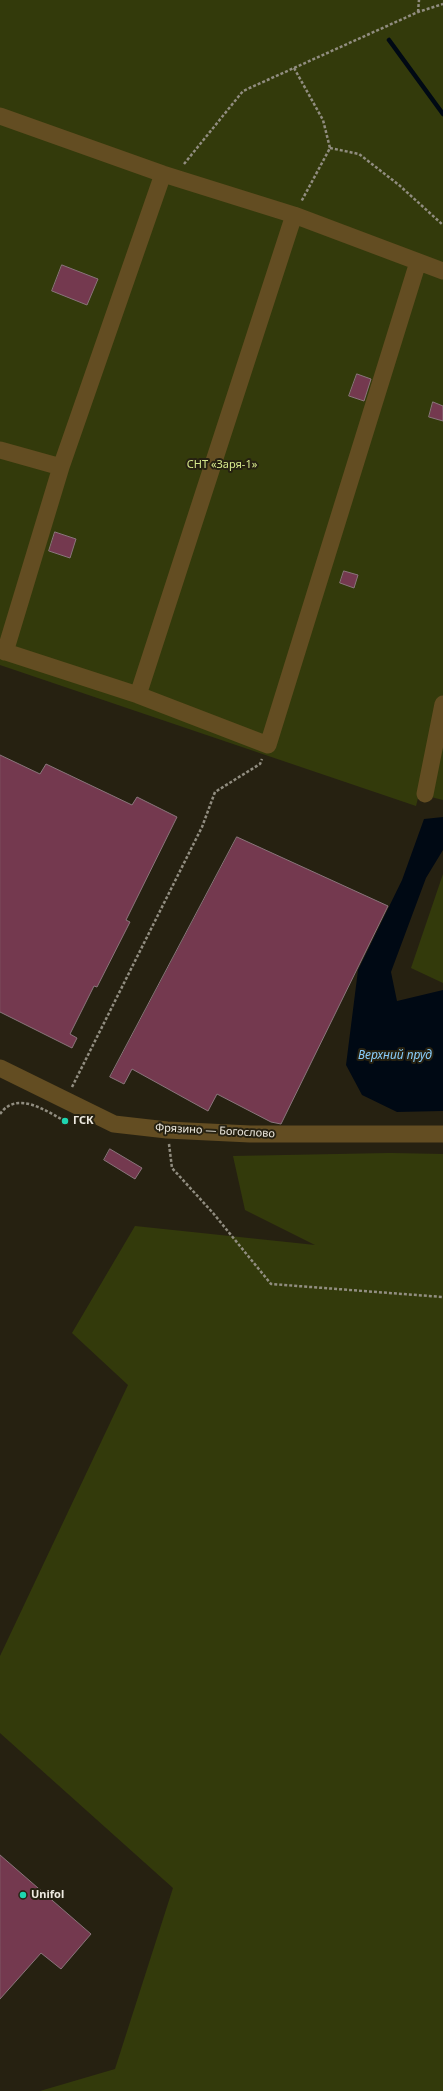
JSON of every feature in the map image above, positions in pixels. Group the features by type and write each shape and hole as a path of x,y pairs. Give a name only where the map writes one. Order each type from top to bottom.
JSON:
{"street":[{"path":"0,116 168,176 294,215 443,271"},
{"path":"168,176 61,468 2,651 138,695 268,745 418,262"},
{"path":"138,695 294,215"},
{"path":"0,450 61,468"},
{"path":"425,794 443,704"},
{"name":"Фрязино — Богослово","path":"0,1068 114,1124 166,1130 250,1134 443,1134"}],"path":[{"path":"418,12 419,0"},
{"path":"168,176 243,91 418,12 443,4"},
{"path":"293,68 323,120 330,148 294,215"},
{"path":"330,148 360,154 399,185 443,225"},
{"path":"65,1100 202,827 215,792 260,764 268,745"},
{"path":"0,1114 4,1108 18,1103 32,1104 65,1121"},
{"path":"166,1130 172,1168 213,1213 271,1284 443,1298"}],"green space":[{"name":"СНТ «Заря-1»","path":"0,0 443,0 443,800 419,794 416,806 0,665"},
{"path":"443,874 443,983 411,968"},
{"path":"390,1153 443,1154 443,2091 40,2091 115,2069 173,1888 0,1733 0,1656 128,1385 72,1333 135,1226 315,1245 245,1210 233,1156"}],"water":[{"name":"Верхний пруд","path":"443,817 443,850 426,878 391,972 397,1001 443,990 443,1111 397,1112 362,1095 346,1065 358,970 402,880 424,819"}],"building":[{"path":"62,265 98,279 87,305 52,291"},
{"path":"357,374 371,379 364,401 349,396"},
{"path":"433,402 443,406 443,421 429,417"},
{"path":"55,532 76,539 70,558 49,551"},
{"path":"344,571 358,575 354,588 340,583"},
{"path":"0,755 40,774 46,764 132,805 137,797 177,817 126,920 130,922 97,987 94,986 70,1034 77,1038 72,1048 0,1012"},
{"path":"237,837 388,906 281,1124 271,1122 217,1094 208,1111 132,1069 124,1084 110,1077"},
{"path":"110,1149 142,1168 135,1179 104,1160"},
{"name":"Unifol","path":"0,1855 91,1934 61,1969 41,1953 0,1999"}],"waterway":[{"path":"389,40 443,114"}],"place":[{"name":"ГСК","path":"65,1121"},
{"name":"Unifol","path":"23,1895"}]}
